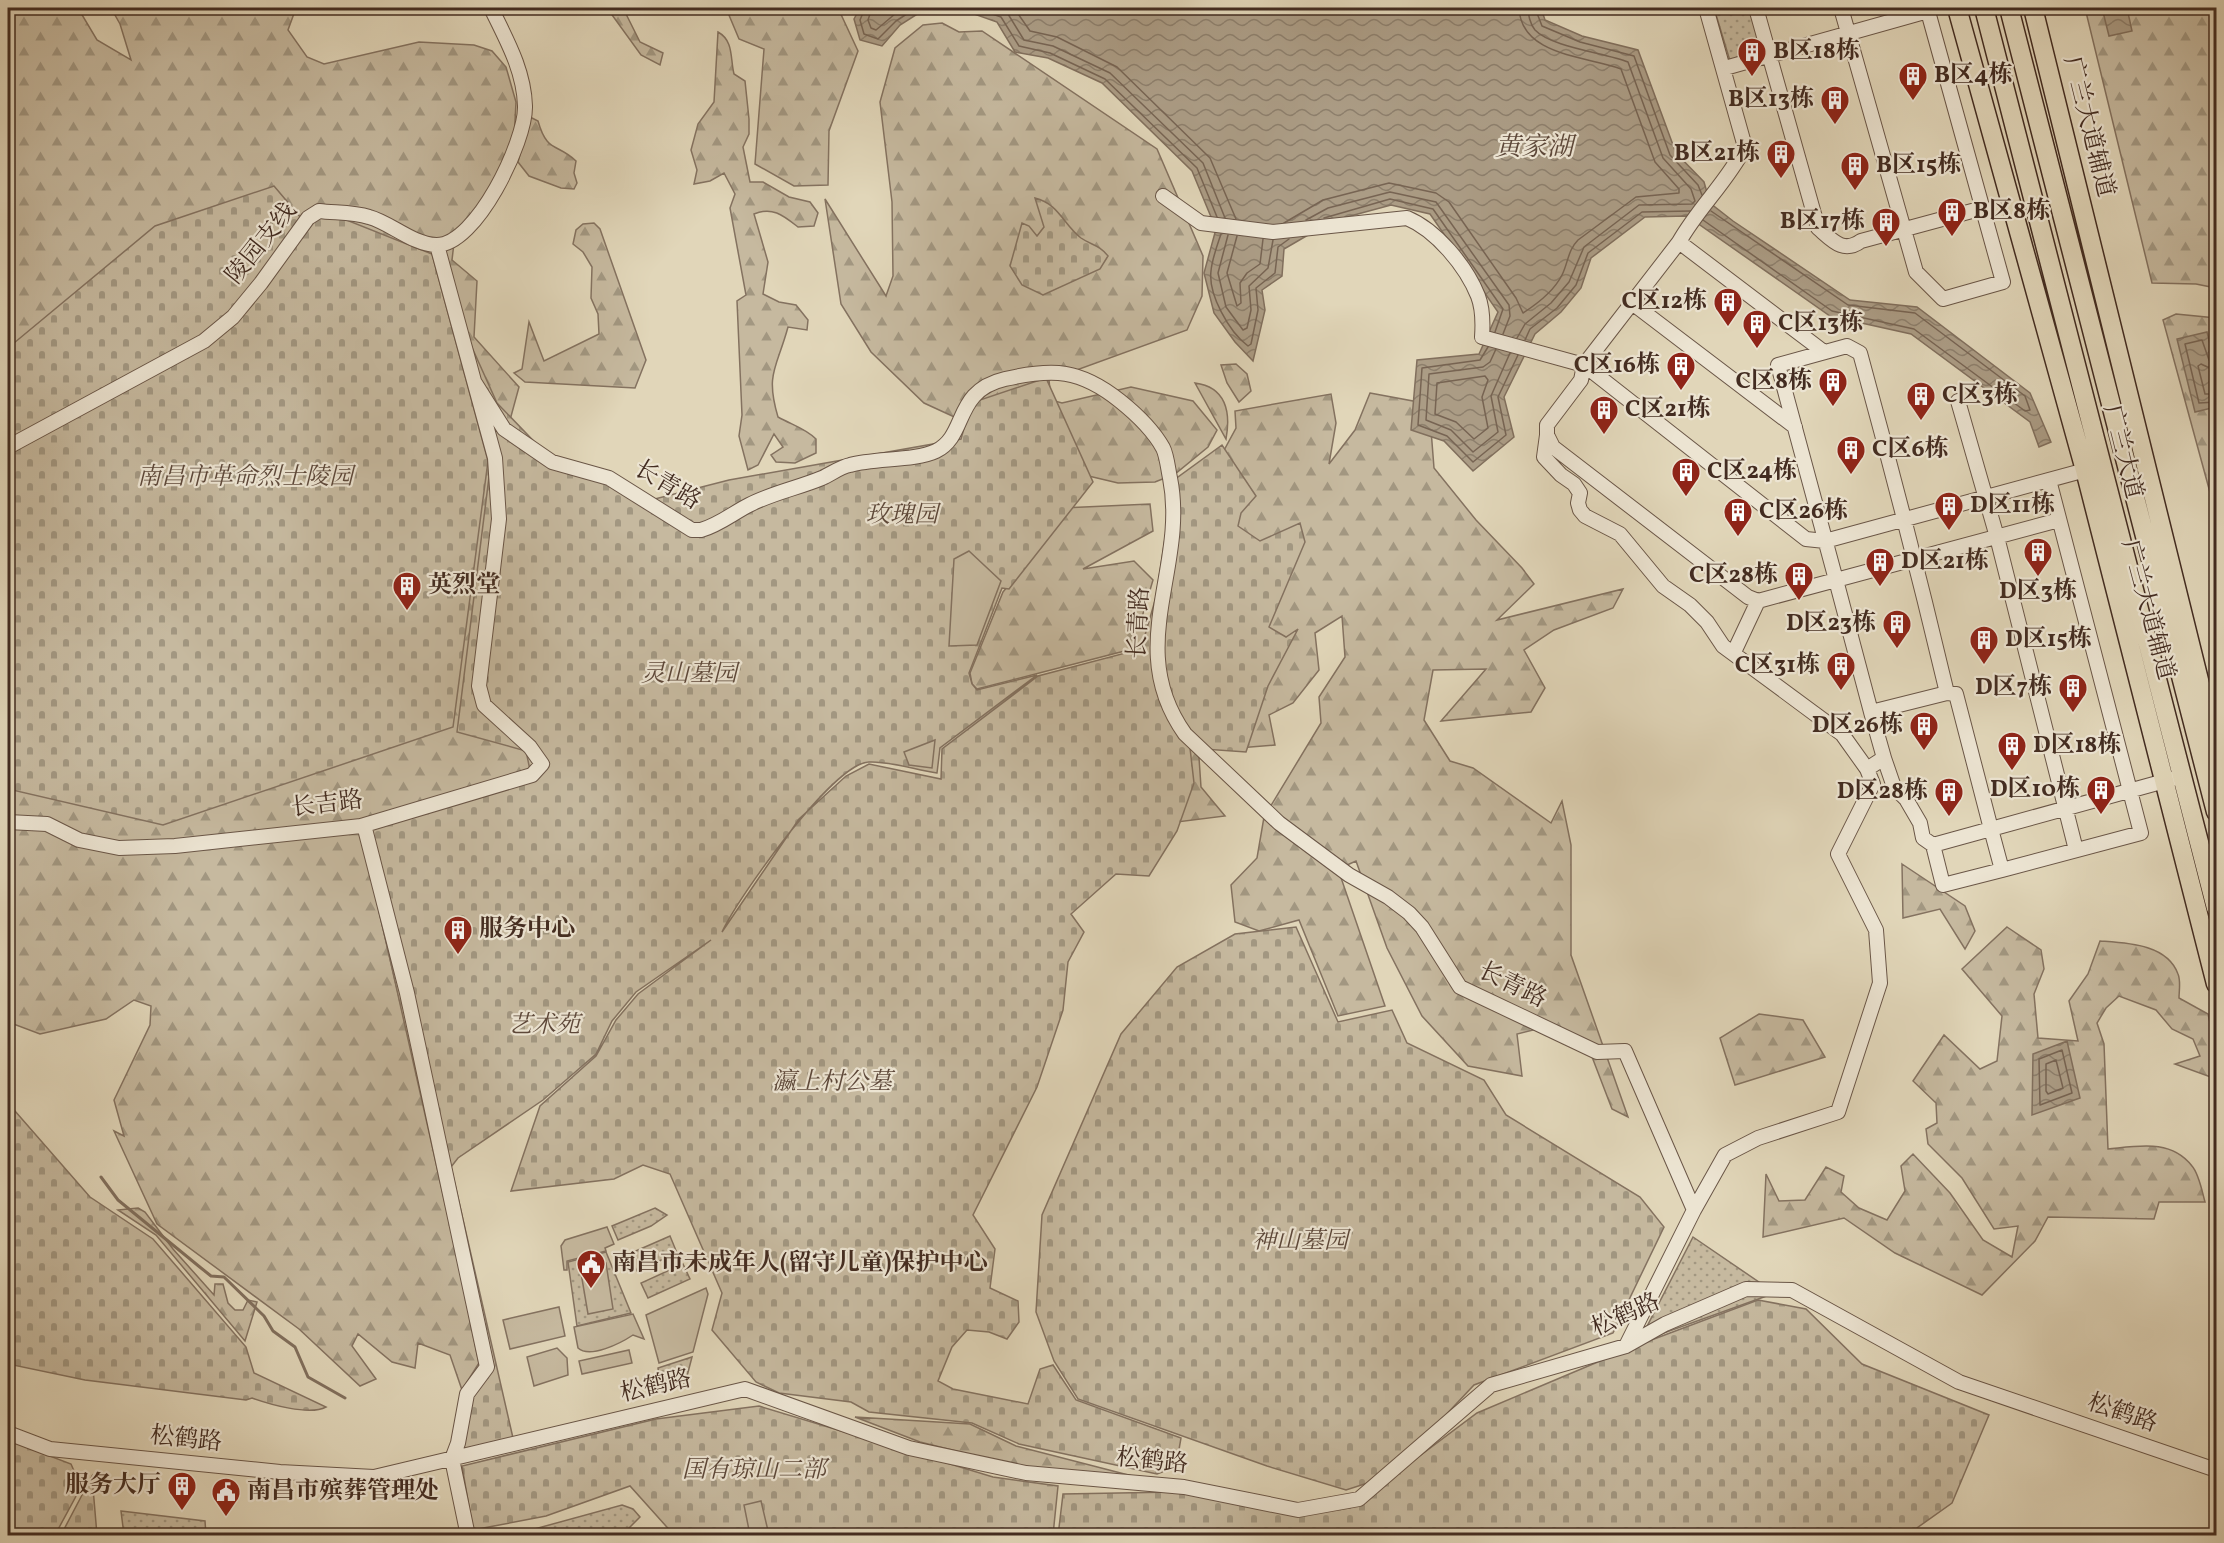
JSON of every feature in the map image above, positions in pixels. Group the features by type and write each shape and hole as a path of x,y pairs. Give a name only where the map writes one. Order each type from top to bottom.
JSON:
{"main road":[{"name":"广兰大道辅道","path":"1957,8 2093,468 2174,779 2217,984"},
{"name":"广兰大道","path":"1984,8 2093,468"},
{"name":"广兰大道","path":"2008,8 2217,812"},
{"name":"广兰大道辅道","path":"2033,8 2217,749"},
{"path":"2174,779 2217,908"}],"street":[{"path":"475,383 437,245 456,240 474,220 510,166 525,109 523,82 517,63 491,8"},
{"path":"1626,1346 1694,1210 1725,1155 1758,1138 1838,1113 1880,982 1876,930 1838,854 1873,784 1867,769 1842,734 1717,639 1707,622 1690,605 1663,586 1620,534 1591,521 1580,510 1578,503 1580,494 1574,484 1561,475 1544,457 1547,425 1581,380 1584,365 1679,242 1690,222 1732,172 1744,147 1725,68 1706,8"},
{"path":"1755,8 1818,228 1839,246 1849,247 1861,241 1983,208"},
{"path":"1725,68 1848,33 1928,9 2003,282 1943,299 1916,272 1848,33 1841,8"},
{"path":"1163,196 1201,223 1273,232 1407,218 1418,223 1436,239 1470,281 1478,297 1483,319 1482,337 1584,365 1806,539 1825,541 1987,499 2093,468"},
{"name":"陵园支线","path":"8,447 204,341 233,317 308,218 319,211 369,217 422,241 437,245"},
{"path":"1679,242 1824,352"},
{"path":"1632,303 1795,427"},
{"path":"1947,693 1906,520 1860,353 1847,346 1778,365 1884,758 1894,787 1906,799 1920,823 1923,838 1933,845 1943,885 2141,833 2049,480"},
{"name":"长青路","path":"475,383 504,429 552,462 609,478 692,530 701,530 764,498 823,478 849,465 936,451 952,436 963,409 972,397 986,387 1003,380 1051,372 1074,374 1115,397 1134,412 1163,448 1174,498 1175,515 1158,613 1156,645 1158,666 1173,717 1192,741 1279,824 1349,875 1389,897 1409,913 1422,927 1460,987 1597,1052 1625,1051 1694,1210"},
{"name":"长吉路","path":"8,822 47,824 79,840 118,848 175,846 364,825 532,775 542,764 530,747 484,705 479,686 499,519 495,458 475,383"},
{"path":"1958,401 1997,537 2076,850"},
{"path":"1546,435 1553,447 1748,597 1758,601 2059,520"},
{"path":"1734,652 1758,601"},
{"path":"1871,712 1947,693 1956,694 2002,870"},
{"path":"1867,769 1884,758"},
{"path":"1933,845 2174,779"},
{"path":"364,825 407,993 486,1367 467,1394 458,1443 452,1459 468,1536"},
{"name":"松鹤路","path":"8,1433 50,1449 280,1472 374,1477 745,1389 909,1449 1026,1473 1184,1487 1298,1510 1359,1499 1491,1384 1626,1346 1665,1324 1734,1292 1746,1289 1792,1290 1959,1382 2217,1470"}],"green space":[{"path":"8,8 78,8 97,40 131,60 120,24 111,8 296,8 288,30 307,57 324,64 419,42 474,45 492,51 506,67 516,102 514,141 477,212 454,243 452,260 477,281 474,337 519,387 504,442 567,759 363,843 436,1156 479,1363 462,1390 450,1355 418,1343 415,1368 392,1362 358,1334 352,1346 376,1379 360,1386 299,1329 157,1224 114,1131 124,1136 114,1100 150,1025 151,1006 134,1000 106,1019 40,1034 8,1022"},
{"path":"607,8 623,8 640,42 663,53 660,65 641,55"},
{"path":"726,8 838,8 858,51 829,131 828,185 794,186 755,164 764,49 739,39"},
{"path":"1714,8 1752,8 1764,49 1730,61"},
{"path":"2085,8 2216,8 2216,288 2196,284 2152,283"},
{"path":"942,23 959,32 982,31 1157,149 1203,256 1202,296 1187,330 1049,380 1051,400 1062,403 1131,387 1193,401 1217,430 1208,447 1175,474 1155,482 1118,483 1076,473 924,403 871,352 841,304 825,199 886,296 893,276 892,202 880,102 895,48 923,25"},
{"path":"718,32 727,40 731,50 734,74 745,81 749,134 743,147 750,182 763,182 789,197 810,202 818,213 814,226 798,227 778,213 767,211 754,214 768,262 763,294 779,302 796,305 808,320 807,330 788,327 774,371 774,402 778,417 803,429 816,439 816,453 795,463 776,462 771,455 783,447 774,434 758,465 748,470 739,436 742,415 737,301 746,295 730,208 735,194 724,173 710,181 694,184 697,170 691,150 698,124 714,102"},
{"path":"530,117 538,121 549,143 576,161 574,173 577,183 574,189 561,188 529,176 518,162"},
{"name":"南昌市革命烈士陵园","path":"274,186 307,225 329,213 432,254 488,461 453,727 163,825 8,789 8,348 155,226"},
{"path":"1035,198 1050,205 1075,233 1099,247 1108,256 1100,269 1043,295 1022,285 1010,266 1022,223 1029,226 1037,236 1044,227"},
{"path":"594,223 600,229 646,360 635,388 525,382 514,373 522,369 529,322 544,361 599,334 598,314 591,298 592,267 583,252 573,244 576,230 583,224"},
{"path":"2176,314 2216,318 2216,497 2211,496 2163,320"},
{"path":"470,343 497,403 552,460 651,500 729,480 961,439 971,403 1046,378 1093,482 1009,589 1002,588 969,673 972,684 977,690 1037,675 940,748 937,773 894,764 869,762 853,768 833,784 808,811 846,776 869,764 941,779 942,749 1038,676 1141,649 1156,597 1174,480 1222,445 1256,496 1241,513 1238,526 1260,541 1300,523 1305,542 1269,627 1286,637 1298,629 1268,686 1246,752 1190,748 1194,783 1177,831 1149,876 1116,874 1071,914 1084,932 1068,962 1063,1010 1037,1087 973,1215 995,1249 990,1288 1018,1301 1019,1322 1007,1339 989,1332 967,1330 952,1347 938,1381 953,1389 1028,1404 1040,1369 1053,1365 1076,1400 1181,1438 1176,1467 1157,1474 1019,1444 972,1423 869,1412 851,1402 779,1393 756,1382 712,1330 722,1293 670,1174 643,1165 614,1179 511,1191 540,1106 596,1056 616,1020 638,994 711,940 636,992 612,1021 596,1054 543,1100 458,1158 451,1167 513,1438 451,1455 447,1452 455,1447 482,1367 359,822 530,770 526,751 457,732 491,461","holes":["790,832 722,932 746,892"]},
{"path":"1236,364 1247,374 1251,391 1239,402 1227,383 1221,365"},
{"path":"1195,383 1214,390 1224,402 1228,419 1226,439"},
{"path":"1370,393 1429,404 1434,468 1476,520 1522,568 1534,584 1497,620 1623,589 1613,608 1554,630 1524,650 1545,688 1531,712 1441,721 1486,669 1433,670 1424,720 1450,761 1473,768 1551,823 1562,801 1571,845 1571,955 1628,1117 1612,1109 1589,1049 1549,1026 1517,1034 1522,1076 1468,1066 1422,1016 1387,948 1356,861 1338,869 1385,1006 1338,1016 1299,920 1259,931 1235,922 1231,885 1257,858 1264,817 1321,723 1319,697 1345,657 1342,616 1315,633 1319,670 1293,703 1269,715 1275,745 1238,748 1198,743 1201,787 1225,816 1177,822 1144,646 977,689 972,684 970,673 1003,592 1036,552 1062,508 1150,504 1153,531 1083,569 1134,561 1153,580 1142,617 1185,633 1215,467 1236,428 1235,411 1331,394 1336,423 1329,464 1355,430"},
{"path":"969,551 1001,581 977,645 949,646 954,559"},
{"path":"935,740 932,768 909,765 904,752"},
{"path":"1902,864 1965,906 1975,931 1965,949 1940,909 1903,918"},
{"name":"神山墓园","path":"1296,927 1338,1022 1392,1010 1407,1043 1484,1080 1506,1115 1640,1197 1664,1227 1613,1333 1474,1385 1411,1452 1377,1480 1346,1490 1267,1466 1078,1399 1054,1361 1036,1312 1042,1215 1121,1034 1177,967 1235,934"},
{"path":"2007,927 2041,950 2044,969 2034,994 2038,1038 2078,1041 2069,1001 2088,974 2100,941 2145,947 2165,956 2173,964 2179,977 2179,998 2208,1014 2216,1049 2216,1079 2175,1064 2200,1056 2193,1039 2172,1029 2156,1010 2119,996 2106,1008 2097,1023 2104,1044 2108,1149 2154,1146 2184,1157 2194,1169 2205,1202 2159,1202 2154,1219 2048,1217 2035,1241 1982,1295 1895,1253 1844,1218 1763,1237 1766,1174 1779,1201 1805,1200 1826,1167 1844,1176 1841,1192 1859,1208 1887,1220 1905,1191 1901,1166 1913,1154 1950,1193 1983,1240 2012,1257 2018,1226 1994,1229 1962,1178 1928,1144 1926,1129 1937,1123 1936,1103 1913,1081 1944,1035 1980,1069 1997,1061 2002,1016 1962,969"},
{"path":"1759,1014 1803,1020 1825,1057 1735,1085 1720,1038"},
{"path":"8,1103 90,1197 153,1239 246,1347 254,1373 326,1407 300,1410 252,1398 246,1400 85,1380 8,1364"},
{"path":"138,1208 145,1212 173,1249 214,1295 215,1284 223,1284 228,1303 235,1310 243,1310 248,1300 257,1302 245,1341 156,1235 118,1210"},
{"path":"655,1208 667,1215 651,1226 618,1240 612,1226"},
{"path":"607,1227 614,1244 605,1248 606,1251 567,1261 567,1270 564,1270 561,1246 565,1240"},
{"path":"670,1236 677,1253 637,1271 629,1254"},
{"path":"1693,1237 1775,1293 1639,1342"},
{"path":"606,1252 631,1313 577,1326 568,1262"},
{"path":"606,1263 613,1309 588,1314 580,1267"},
{"path":"683,1264 690,1279 648,1298 641,1283"},
{"path":"706,1288 708,1294 693,1352 659,1363 646,1315"},
{"path":"1758,1300 1806,1309 1862,1364 1989,1415 1952,1503 1907,1535 1058,1536 1063,1494 1175,1492 1297,1513 1350,1508 1477,1413 1638,1345"},
{"path":"559,1307 565,1336 510,1349 503,1320"},
{"path":"633,1314 644,1339 633,1335 598,1351 583,1351 578,1348 574,1327"},
{"path":"557,1348 567,1358 568,1375 534,1386 527,1357"},
{"path":"629,1350 632,1363 582,1374 579,1361"},
{"path":"692,1357 685,1384 661,1390 658,1368"},
{"name":"国有琼山二部","path":"759,1406 993,1477 1058,1486 1053,1535 674,1535 630,1486 546,1516 473,1530 462,1466 656,1419"},
{"path":"855,1417 970,1424 1016,1446 1140,1478 1028,1469 920,1442"},
{"path":"8,1440 71,1464 81,1487 55,1535 8,1535"},
{"path":"92,1476 97,1535 61,1535"},
{"path":"761,1501 769,1535 750,1535 744,1505"},
{"path":"622,1505 633,1509 640,1517 622,1535 509,1536"},
{"path":"121,1511 205,1521 206,1535 124,1535"}],"water":[{"name":"黄家湖","path":"860,8 1541,8 1545,20 1582,36 1638,50 1676,153 1704,182 1710,203 1850,300 1917,307 2030,393 2051,442 2039,447 2030,422 1911,334 1830,316 1687,216 1645,217 1591,258 1581,288 1561,312 1535,334 1504,397 1514,437 1473,471 1444,441 1411,430 1417,360 1479,354 1498,312 1430,214 1391,205 1332,221 1284,249 1282,276 1262,290 1265,310 1253,361 1235,342 1214,313 1204,273 1216,229 1192,171 1102,83 1048,58 1015,52 997,22 963,10 922,11 900,25 882,46 860,40 854,19"},
{"path":"2102,8 2127,8 2132,31 2109,36"},
{"path":"2207,332 2216,368 2216,407 2195,412 2177,339"},
{"path":"2067,1041 2080,1098 2032,1115 2033,1054"}],"waterway":[{"path":"101,1177 118,1200 201,1268 211,1276 224,1277 264,1316 273,1331 295,1347 308,1377 345,1398"}],"place":[{"name":"B区18栋","path":"1752,78"},
{"name":"B区4栋","path":"1913,102"},
{"name":"B区13栋","path":"1835,126"},
{"name":"B区21栋","path":"1781,180"},
{"name":"B区15栋","path":"1855,192"},
{"name":"B区8栋","path":"1952,238"},
{"name":"B区17栋","path":"1886,248"},
{"name":"C区12栋","path":"1728,328"},
{"name":"C区13栋","path":"1757,350"},
{"name":"C区16栋","path":"1681,392"},
{"name":"C区8栋","path":"1833,408"},
{"name":"C区3栋","path":"1921,422"},
{"name":"C区21栋","path":"1604,436"},
{"name":"C区6栋","path":"1851,476"},
{"name":"C区24栋","path":"1686,498"},
{"name":"D区11栋","path":"1949,532"},
{"name":"C区26栋","path":"1738,538"},
{"name":"D区3栋","path":"2038,578"},
{"name":"D区21栋","path":"1880,588"},
{"name":"C区28栋","path":"1799,602"},
{"name":"英烈堂","path":"407,612"},
{"name":"D区23栋","path":"1897,650"},
{"name":"D区15栋","path":"1984,666"},
{"name":"C区31栋","path":"1841,692"},
{"name":"D区7栋","path":"2073,714"},
{"name":"D区26栋","path":"1924,752"},
{"name":"D区18栋","path":"2012,772"},
{"name":"D区10栋","path":"2101,816"},
{"name":"D区28栋","path":"1949,818"},
{"name":"服务中心","path":"458,956"},
{"name":"南昌市未成年人(留守儿童)保护中心","path":"591,1290"},
{"name":"服务大厅","path":"182,1512"},
{"name":"南昌市殡葬管理处","path":"226,1518"}],"park label":[{"name":"玫瑰园","path":"902,516"},
{"name":"灵山墓园","path":"689,675"},
{"name":"艺术苑","path":"544,1026"},
{"name":"瀛上村公墓","path":"832,1083"}]}
